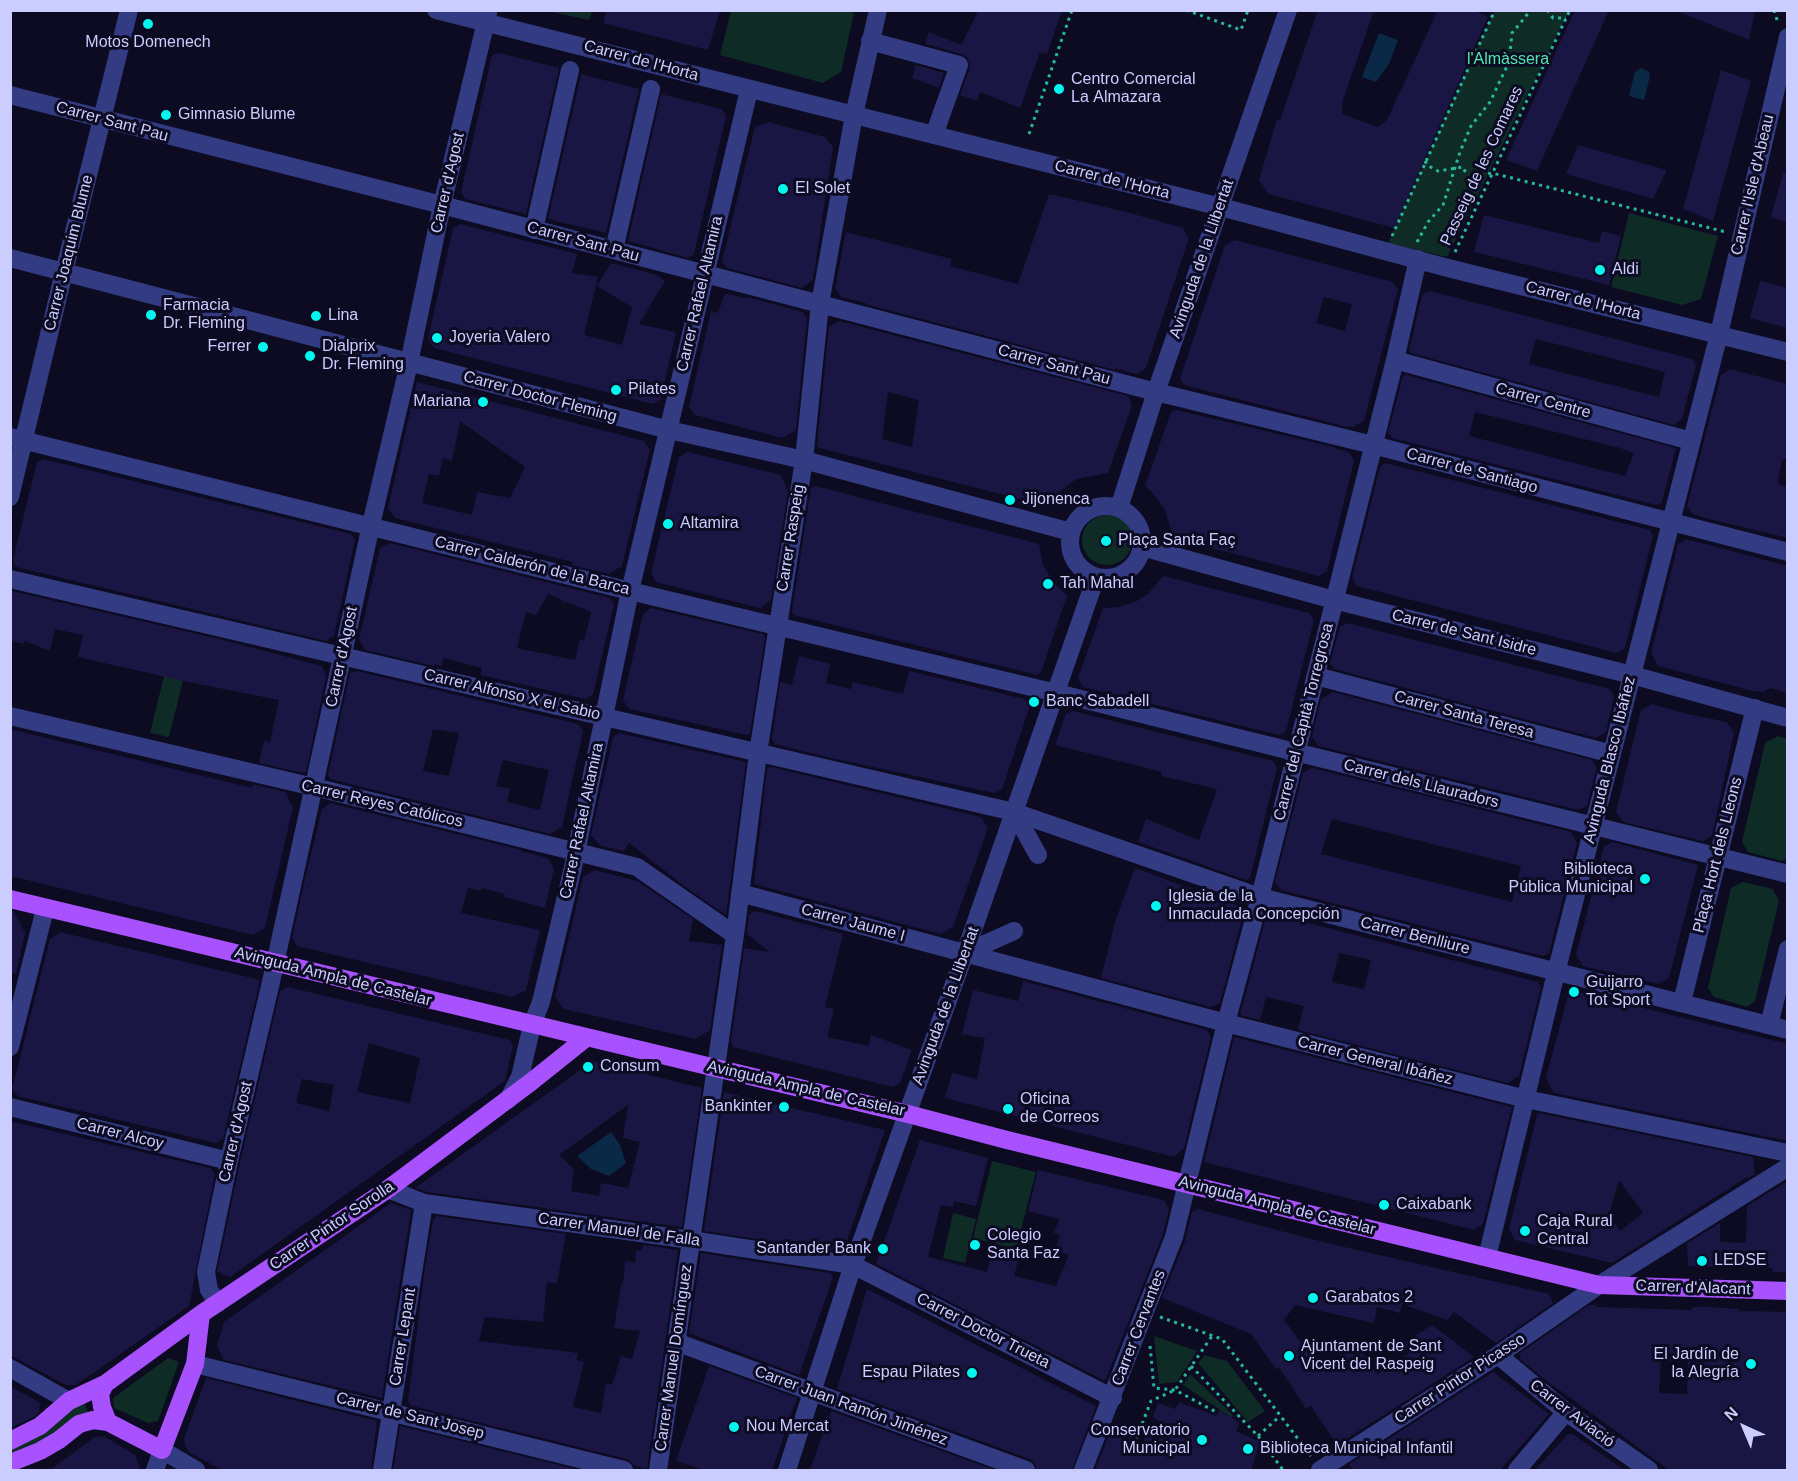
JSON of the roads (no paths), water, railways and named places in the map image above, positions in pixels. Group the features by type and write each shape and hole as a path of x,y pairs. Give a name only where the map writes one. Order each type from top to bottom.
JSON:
{"main road":[{"name":"Avinguda Ampla de Castelar","path":"10,899 908,1114 1599,1285"},
{"name":"Carrer Pintor Sorolla","path":"10,1441 40,1426 69,1401 105,1384 201,1314 388,1189 508,1100 586,1038"},
{"name":"Carrer d'Alacant","path":"1599,1285 1788,1291"},
{"path":"10,1463 40,1451 79,1424 93,1420 108,1422 162,1450 195,1364 201,1314"},
{"path":"166,1341 184,1346 195,1364"},
{"path":"105,1384 100,1395 108,1422"}],"street":[{"name":"Carrer Joaquim Blume","path":"10,497 17,438 103,120 129,10"},
{"name":"Carrer de l'Horta","path":"436,10 488,17 748,90 1221,207 1383,251 1788,352"},
{"name":"Carrer Raspeig","path":"716,1068 758,753 804,460 820,304 854,115 878,10"},
{"name":"Avinguda de la Llibertat","path":"1119,508 1156,392 1288,10"},
{"name":"Carrer d'Agost","path":"218,1303 209,1290 206,1272 229,1161 409,363 442,205 488,17"},
{"name":"Carrer l'Isle d'Abeau","path":"1719,334 1783,30"},
{"path":"870,41 959,65 934,135"},
{"path":"534,230 570,70"},
{"path":"614,250 651,89"},
{"name":"Carrer Rafael Altamira","path":"508,1100 520,1077 532,1025 541,1002 573,867 630,591 748,90"},
{"name":"Carrer Sant Pau","path":"10,95 442,205 1156,392"},
{"name":"Carrer Doctor Fleming","path":"10,258 669,430 804,460 1071,532"},
{"name":"Carrer del Capità Torregrosa","path":"1188,1184 1226,1023 1260,897 1395,360 1433,263"},
{"name":"Avinguda Blasco Ibáñez","path":"1487,1257 1556,973 1719,334"},
{"name":"Carrer Centre","path":"1395,360 1691,441"},
{"name":"Carrer de Santiago","path":"1156,392 1373,445 1788,552"},
{"name":"Carrer Calderón de la Barca","path":"17,438 630,591 1055,692"},
{"path":"1095,507 1119,508 1137,523 1142,535 1142,547 1136,561 1125,572 1111,578 1096,577 1077,564 1072,554 1071,532 1076,521 1095,507"},
{"name":"Carrer de Sant Isidre","path":"1142,547 1334,600 1632,675 1788,718"},
{"name":"Avinguda de la Llibertat","path":"787,1470 853,1265 1014,812 1033,784 1042,758 1055,692 1096,577"},
{"name":"Carrer Alfonso X el Sabio","path":"10,579 1014,812"},
{"name":"Carrer Santa Teresa","path":"1316,676 1612,754"},
{"name":"Carrer dels Llauradors","path":"1055,692 1788,874"},
{"name":"Plaça Hort dels Lleons","path":"1682,1002 1755,708"},
{"name":"Carrer Reyes Católicos","path":"10,716 314,787 637,867 735,935"},
{"path":"1014,812 1038,855"},
{"name":"Carrer Benlliure","path":"1014,812 1260,897 1788,1030"},
{"name":"Carrer Jaume I","path":"740,893 965,953"},
{"path":"10,1047 45,909"},
{"path":"965,953 1014,931"},
{"path":"1769,1025 1788,949"},
{"name":"Carrer General Ibáñez","path":"965,953 1226,1023 1526,1099 1788,1153"},
{"name":"Carrer Manuel Domínguez","path":"658,1470 716,1068"},
{"name":"Carrer Alcoy","path":"10,1107 229,1161"},
{"name":"Carrer Pintor Picasso","path":"1321,1470 1599,1285 1788,1167"},
{"name":"Carrer Cervantes","path":"1083,1470 1103,1424 1174,1237 1188,1184"},
{"name":"Carrer Manuel de Falla","path":"388,1189 424,1203 853,1265"},
{"name":"Carrer Lepant","path":"382,1470 424,1203"},
{"name":"Carrer Doctor Trueta","path":"853,1265 1113,1398"},
{"name":"Carrer Juan Ramón Jiménez","path":"675,1342 1026,1470"},
{"name":"Carrer Aviació","path":"1497,1355 1566,1412 1649,1470"},
{"name":"Carrer de Sant Josep","path":"195,1364 624,1470"},
{"path":"10,1368 69,1401"},
{"path":"1517,1470 1566,1412"},
{"path":"155,1470 162,1450 196,1470"}],"water":[{"path":"1379,33 1398,40 1389,64 1376,82 1362,77"},
{"path":"1641,68 1649,72 1650,76 1644,100 1629,96 1635,72"},
{"path":"611,1132 620,1145 626,1163 609,1176 591,1169 577,1156"}],"place":[{"name":"Motos Domenech","path":"148,24"},
{"name":"Centro Comercial La Almazara","path":"1059,89"},
{"name":"Gimnasio Blume","path":"166,115"},
{"name":"El Solet","path":"783,189"},
{"name":"Aldi","path":"1600,270"},
{"name":"Farmacia Dr. Fleming","path":"151,315"},
{"name":"Lina","path":"316,316"},
{"name":"Joyeria Valero","path":"437,338"},
{"name":"Ferrer","path":"263,347"},
{"name":"Dialprix Dr. Fleming","path":"310,356"},
{"name":"Pilates","path":"616,390"},
{"name":"Mariana","path":"483,402"},
{"name":"Jijonenca","path":"1010,500"},
{"name":"Altamira","path":"668,524"},
{"name":"Plaça Santa Faç","path":"1106,541"},
{"name":"Tah Mahal","path":"1048,584"},
{"name":"Banc Sabadell","path":"1034,702"},
{"name":"Biblioteca Pública Municipal","path":"1645,879"},
{"name":"Iglesia de la Inmaculada Concepción","path":"1156,906"},
{"name":"Guijarro Tot Sport","path":"1574,992"},
{"name":"Consum","path":"588,1067"},
{"name":"Bankinter","path":"784,1107"},
{"name":"Oficina de Correos","path":"1008,1109"},
{"name":"Caixabank","path":"1384,1205"},
{"name":"Caja Rural Central","path":"1525,1231"},
{"name":"Colegio Santa Faz","path":"975,1245"},
{"name":"Santander Bank","path":"883,1249"},
{"name":"LEDSE","path":"1702,1261"},
{"name":"Garabatos 2","path":"1313,1298"},
{"name":"Ajuntament de Sant Vicent del Raspeig","path":"1289,1356"},
{"name":"El Jardín de la Alegría","path":"1751,1364"},
{"name":"Espau Pilates","path":"972,1373"},
{"name":"Nou Mercat","path":"734,1427"},
{"name":"Conservatorio Municipal","path":"1202,1440"},
{"name":"Biblioteca Municipal Infantil","path":"1248,1449"}],"park label":[{"name":"l'Almàssera","path":"1508,60"}]}
